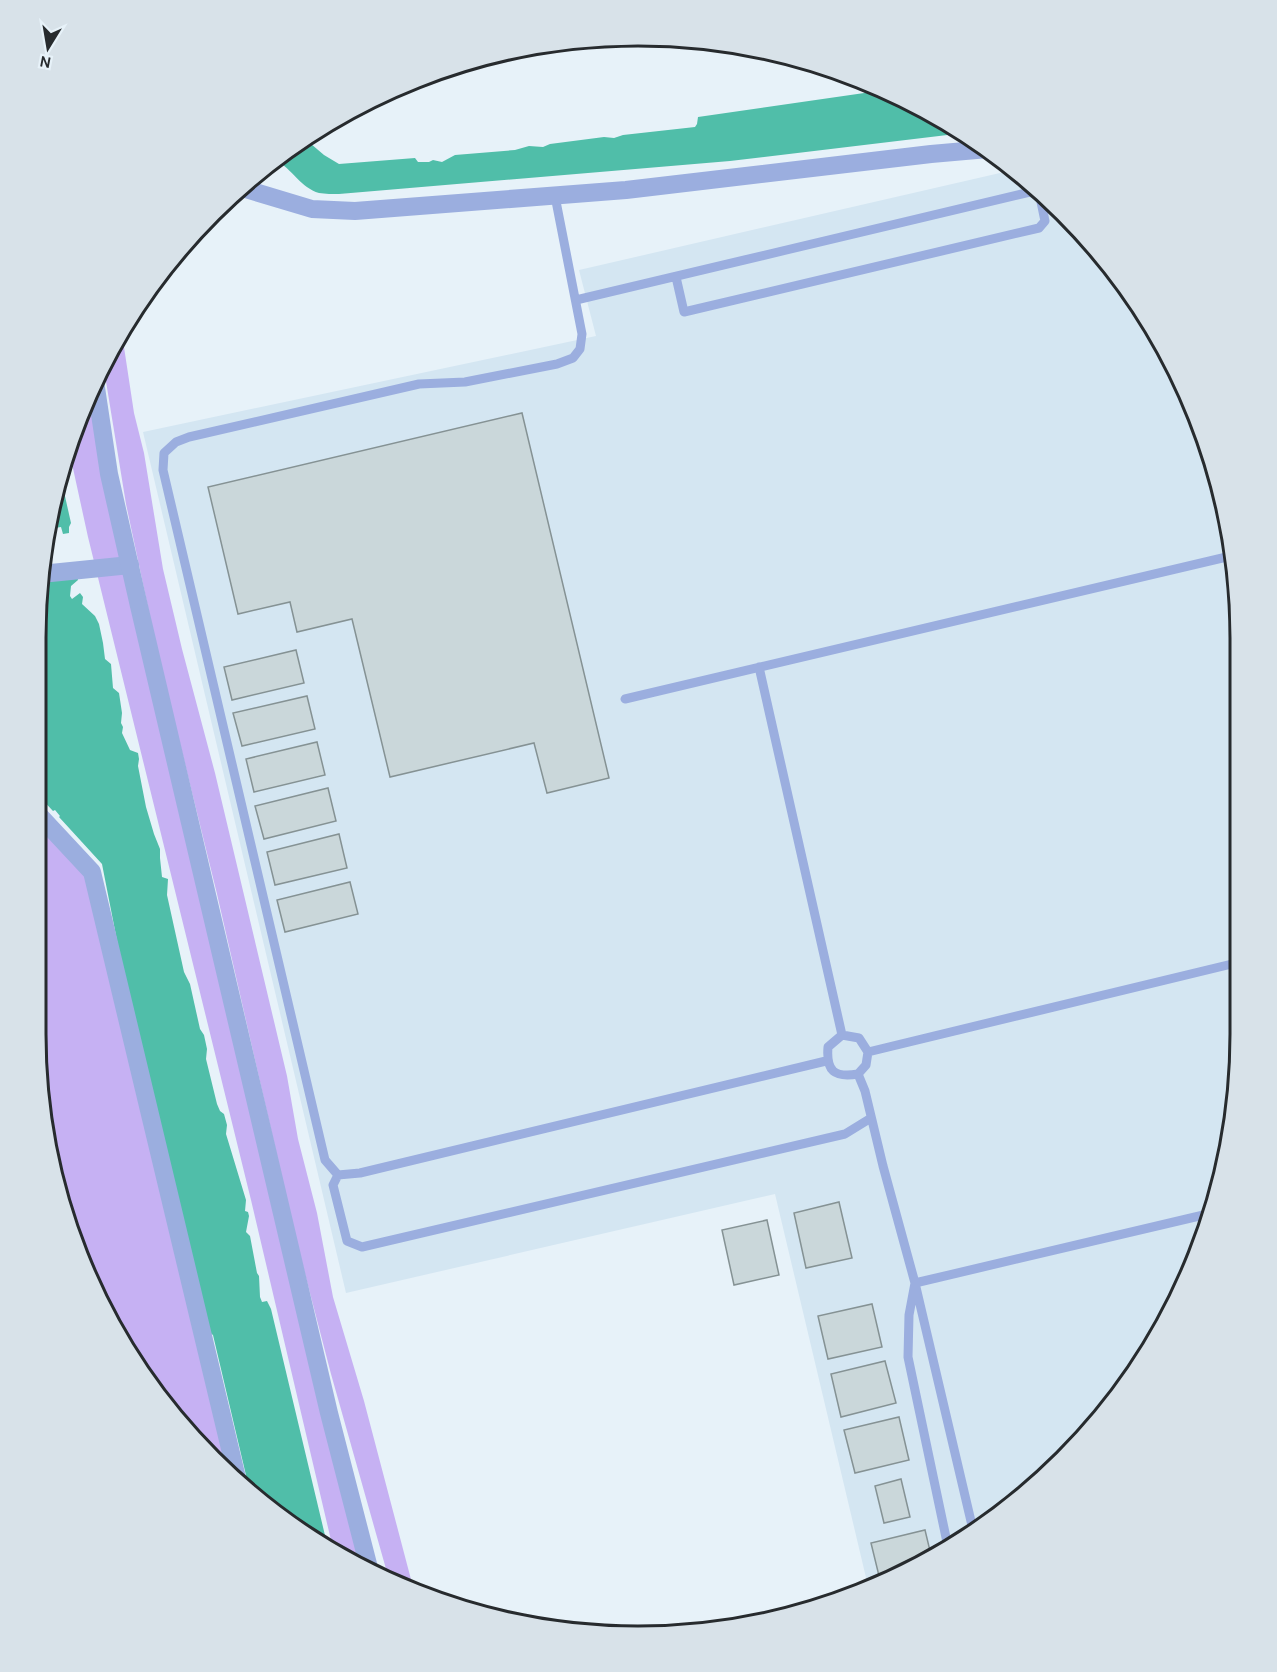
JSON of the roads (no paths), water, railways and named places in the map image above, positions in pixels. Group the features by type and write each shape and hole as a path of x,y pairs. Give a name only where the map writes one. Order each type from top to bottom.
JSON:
{"street":[{"path":"251,191 312,209 356,212 626,190 974,151"},
{"path":"98,399 109,474 130,565 324,1390 367,1559"},
{"path":"51,573 130,565"},
{"path":"46,822 93,872 234,1466"}],"lane":[{"path":"576,300 1028,192"},
{"path":"338,1175 325,1160 163,470 164,453 176,442 189,437 419,384 465,382 557,364 573,358 580,349 582,334 555,196"},
{"path":"676,276 684,312 1039,228 1045,221 1042,205"},
{"path":"625,699 1224,557"},
{"path":"759,667 842,1035"},
{"path":"868,1052 1230,964"},
{"path":"842,1035 859,1038 868,1052 866,1065 858,1074 844,1077 832,1071 826,1061 828,1047 842,1035"},
{"path":"338,1175 360,1173 826,1061"},
{"path":"858,1074 865,1091 915,1283 971,1523"},
{"path":"338,1175 333,1185 347,1241 362,1247 845,1134 871,1118"},
{"path":"915,1283 1202,1215"},
{"path":"915,1283 909,1315 909,1357 946,1539"}]}
